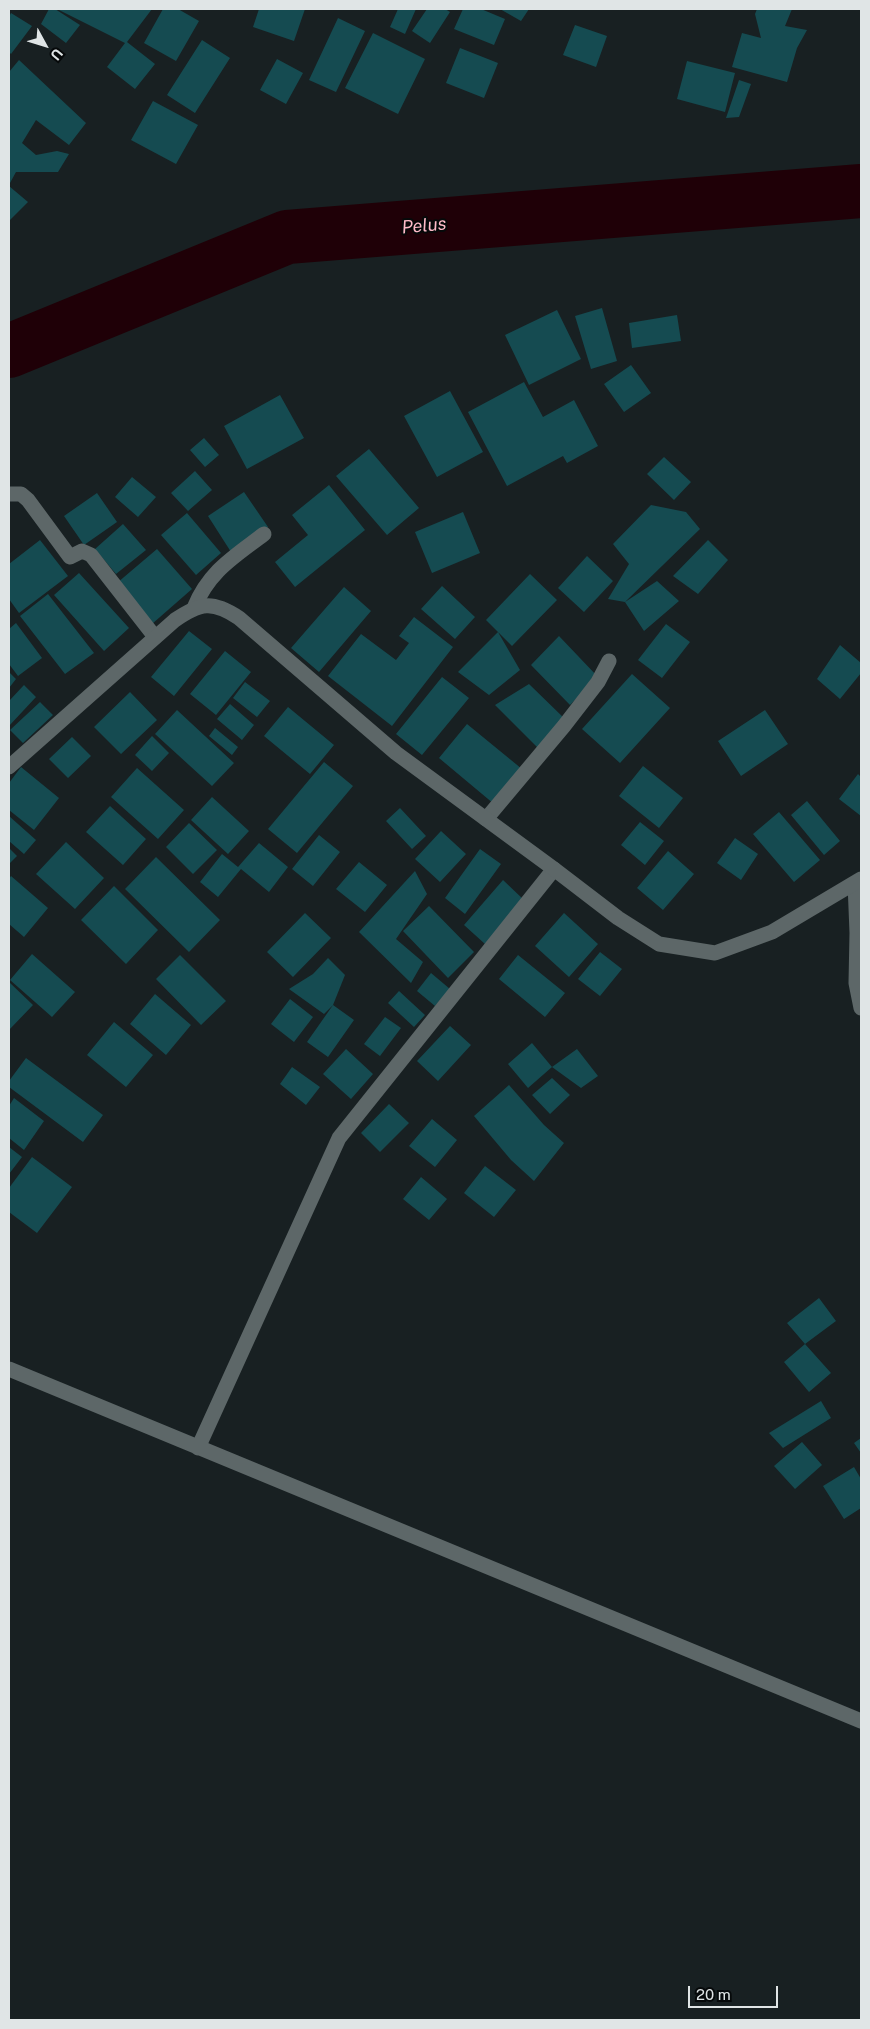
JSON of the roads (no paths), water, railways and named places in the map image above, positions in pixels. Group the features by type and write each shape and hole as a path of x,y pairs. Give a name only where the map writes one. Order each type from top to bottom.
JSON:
{"street":[{"path":"9,494 20,494 28,500 70,557 82,551 91,555 155,637"},
{"path":"194,608 200,591 213,574 264,534"},
{"path":"9,767 155,637 194,608 214,606 229,611 238,618 396,754 618,918 659,944 716,953 772,932 858,881"},
{"path":"486,819 564,726 598,682 609,661"},
{"path":"200,1445 339,1138 554,869"},
{"path":"858,881 856,983 861,1008"},
{"path":"9,1369 200,1445 861,1721"}],"waterway":[{"name":"Pelus","path":"9,351 287,237 861,191"}]}
